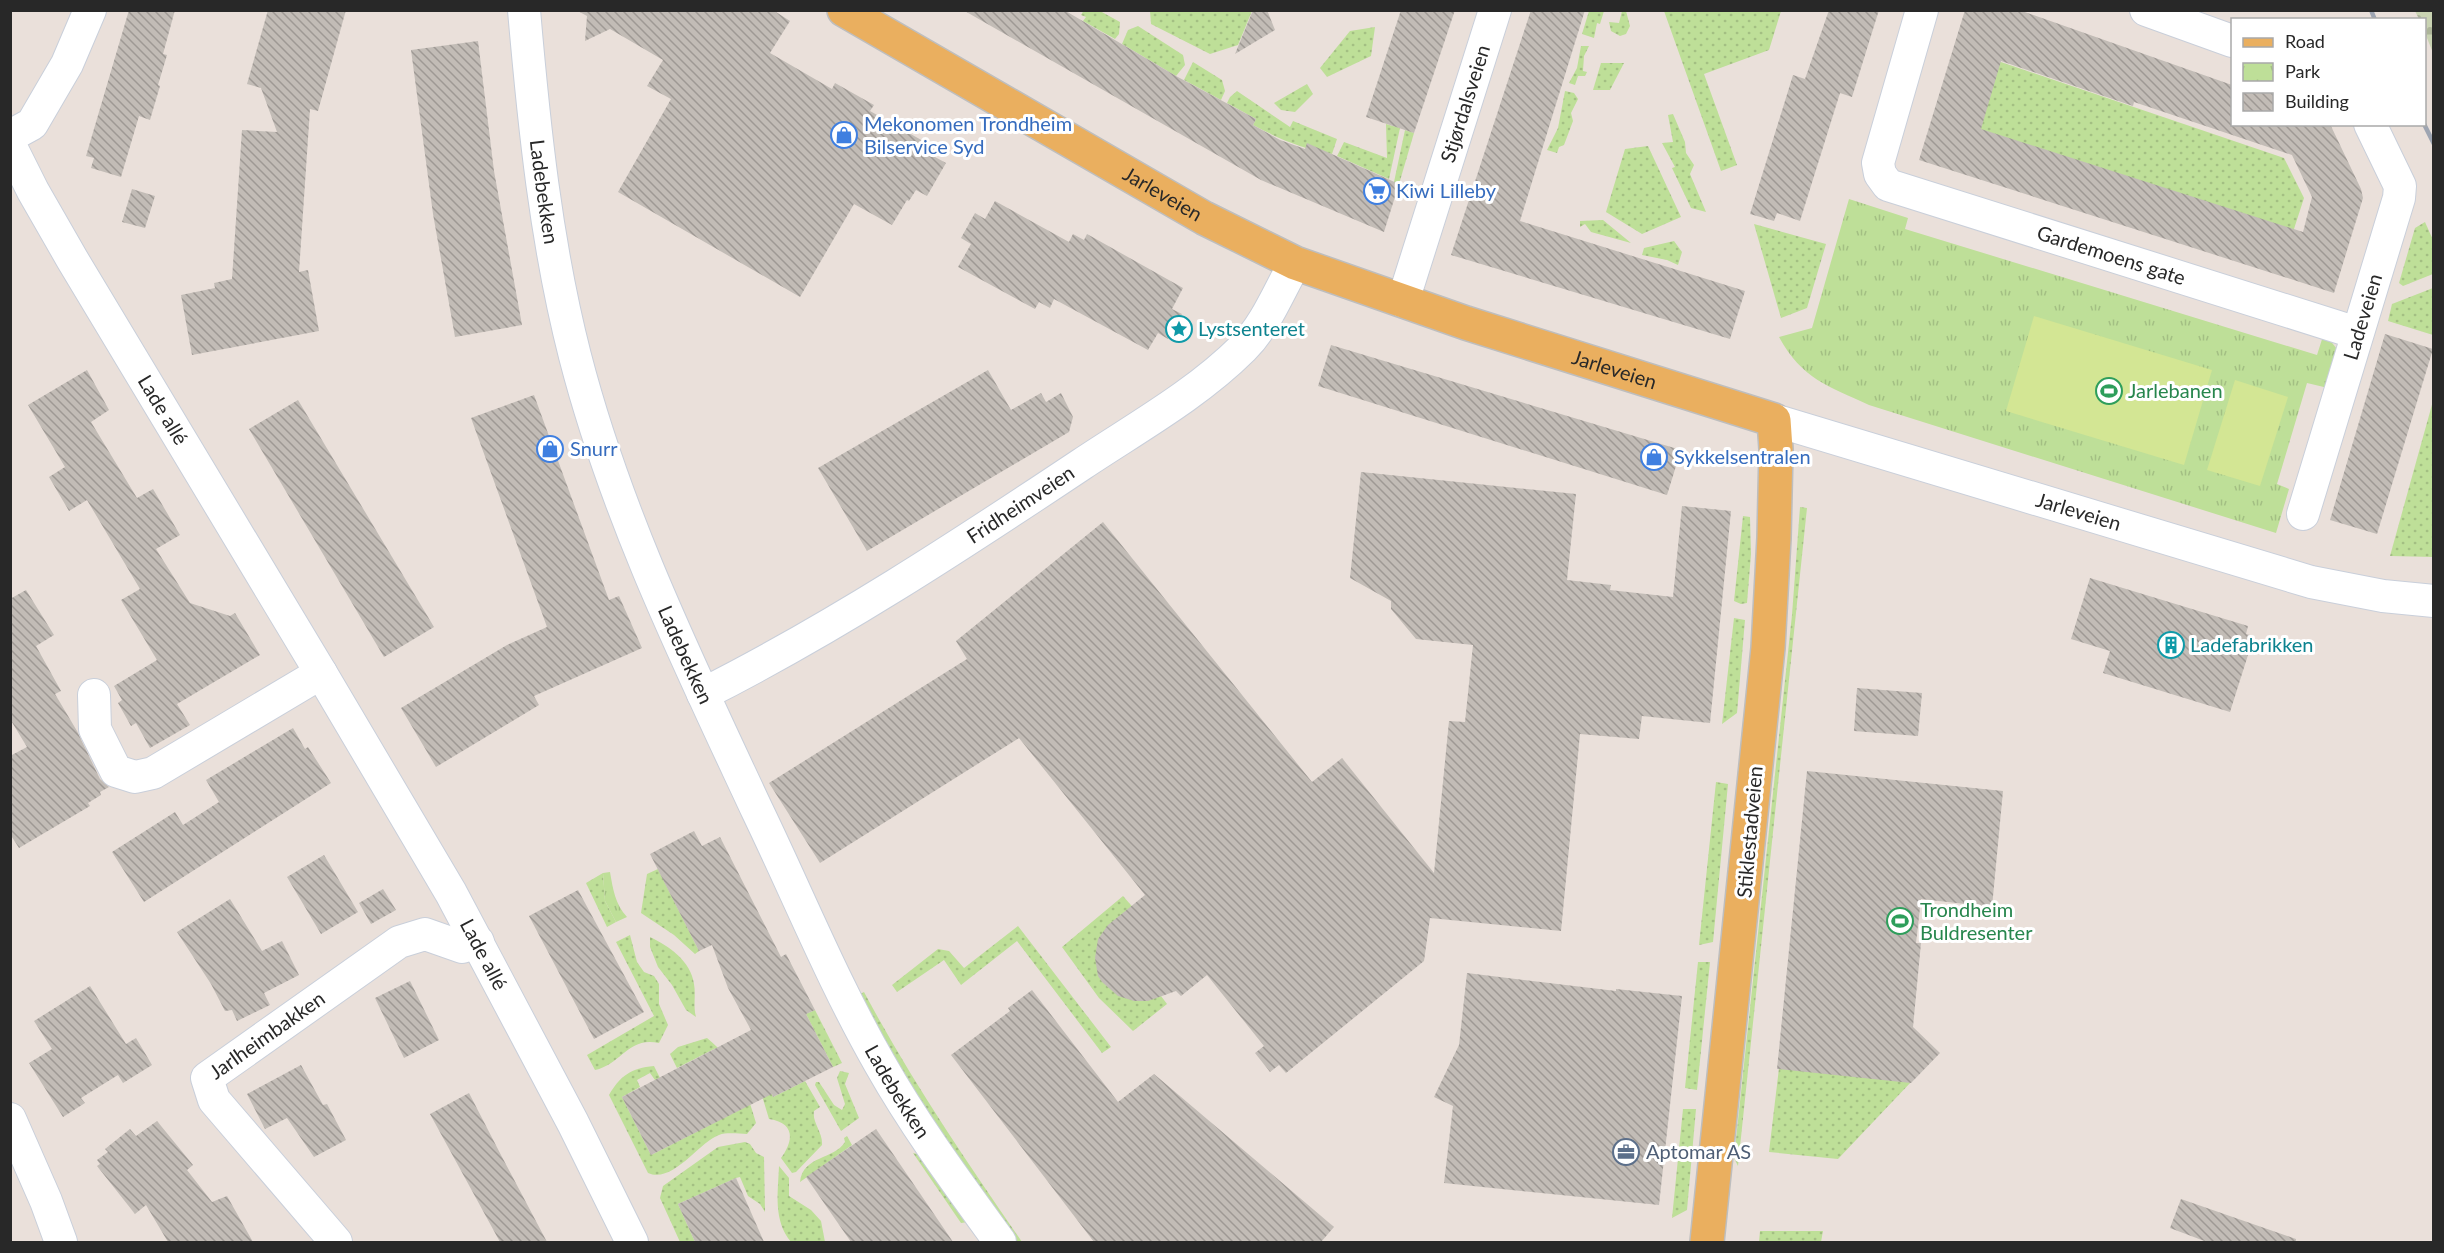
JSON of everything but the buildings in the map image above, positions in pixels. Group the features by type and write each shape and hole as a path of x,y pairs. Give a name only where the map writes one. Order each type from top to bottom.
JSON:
{"main road":[{"name":"Jarleveien","path":"844,10 1204,218 1295,263 1403,301 1774,420"},
{"name":"Stiklestadveien","path":"1707,1242 1768,648 1774,538 1776,448 1774,420"}],"street":[{"path":"10,136 32,124 67,64 90,10"},
{"name":"Ladebekken","path":"524,10 539,166 574,353 624,514 703,694 806,916 880,1065 1000,1242"},
{"name":"Stjørdalsveien","path":"1403,301 1495,10"},
{"name":"Gardemoens gate","path":"1922,10 1878,164 1880,174 1888,185 2358,333"},
{"path":"2146,10 2231,41"},
{"name":"Ladeveien","path":"2303,514 2399,198 2400,186 2371,126"},
{"name":"Lade allé","path":"10,145 33,192 72,259 321,673 478,942 573,1123 632,1242"},
{"name":"Fridheimveien","path":"703,694 752,669 952,551 1199,386 1244,347 1263,321 1295,263"},
{"name":"Jarleveien","path":"1774,420 2300,579 2383,596 2433,601"},
{"path":"94,695 94,729 117,771 135,777 153,773 321,673"},
{"name":"Jarlheimbakken","path":"336,1242 214,1100 207,1078 399,942 425,934 462,947 478,942"},
{"path":"10,1119 46,1201 61,1242"}],"green space":[{"path":"1084,10 1100,11 1120,22 1119,34 1115,39 1083,21 1086,17 1081,15"},
{"path":"1150,10 1252,11 1238,45 1210,54 1151,24"},
{"path":"1589,11 1604,11 1600,24 1597,23 1594,38 1582,34"},
{"path":"1622,11 1626,11 1630,26 1626,34 1620,36 1611,31 1609,22 1619,23"},
{"path":"1664,11 1781,11 1769,50 1704,74 1737,165 1721,171"},
{"path":"2415,11 2433,11 2433,53 2426,36 2426,18 2418,18"},
{"path":"1138,26 1183,55 1185,65 1176,76 1122,44 1128,30"},
{"path":"1375,27 1371,56 1327,77 1320,68 1350,31"},
{"path":"1581,46 1589,46 1584,56 1583,71 1587,72 1585,76 1578,76 1575,85 1569,83 1577,68"},
{"path":"1995,60 2284,158 2304,198 2293,232 1974,128"},
{"path":"1193,62 1222,80 1225,91 1221,100 1184,80"},
{"path":"1601,63 1624,63 1610,90 1593,90"},
{"path":"1307,84 1313,94 1295,112 1281,110 1274,103"},
{"path":"1237,91 1290,127 1293,121 1337,139 1332,154 1291,143 1253,125 1256,119 1227,103"},
{"path":"1565,91 1574,93 1578,99 1571,113 1573,121 1564,145 1559,147 1557,153 1547,150 1558,128"},
{"path":"1673,114 1685,142 1686,153 1694,165 1690,174 1706,212 1691,208 1672,168 1675,167 1662,143 1673,142 1668,115"},
{"path":"1386,124 1400,128 1389,179 1337,156 1344,142 1387,158"},
{"path":"1405,130 1414,133 1399,184 1394,182"},
{"path":"1648,146 1681,217 1642,234 1606,212 1625,149"},
{"path":"1849,199 1908,218 1905,229 2317,355 2324,333 2337,349 2328,388 2307,383 2277,484 2289,489 2276,533 1869,405 1817,380 1797,363 1779,337 1812,328"},
{"path":"1603,220 1631,243 1591,232 1585,224 1580,227 1580,221"},
{"path":"2425,222 2433,240 2433,274 2403,286 2399,283 2415,228"},
{"path":"1754,224 1826,244 1807,308 1781,318"},
{"path":"1674,241 1682,252 1678,265 1667,260 1642,255 1644,248"},
{"path":"2433,288 2433,335 2388,321 2392,304"},
{"name":"Jarlebanen","path":"2034,316 2212,370 2184,465 2006,411"},
{"path":"2235,380 2288,397 2260,486 2207,470"},
{"path":"2433,401 2433,557 2390,556"},
{"path":"1800,507 1807,508 1738,1166 1734,1158 1792,615"},
{"path":"1743,516 1750,517 1751,554 1747,603 1741,604 1734,601"},
{"path":"1734,618 1745,620 1737,713 1722,724"},
{"path":"1716,782 1728,784 1713,942 1699,945"},
{"path":"658,869 699,951 695,954 674,935 641,913 647,874"},
{"path":"610,872 617,902 627,917 616,922 605,901 603,873"},
{"path":"603,873 605,901 616,922 607,927 586,883"},
{"path":"1123,896 1137,912 1155,988 1167,1004 1133,1031 1099,998 1062,947"},
{"path":"1018,926 1111,1047 1102,1053 1017,941 961,985 944,960 897,992 892,985 938,949 949,951 964,968"},
{"path":"630,935 637,962 644,972 654,976 659,984 659,1004 668,1025 659,1043 640,1043 604,1067 595,1070 587,1055 654,1016 616,942"},
{"path":"650,937 678,955 689,968 694,984 696,1017 686,1010 672,985 658,967 650,947"},
{"path":"1698,962 1710,962 1697,1090 1685,1088"},
{"path":"864,992 920,1088 1022,1242 1015,1242 914,1090 858,995"},
{"path":"815,1010 842,1063 833,1067 806,1014"},
{"path":"707,1038 725,1056 739,1076 756,1123 747,1134 726,1134 711,1139 667,1173 657,1175 648,1173 609,1095 627,1074 654,1066 660,1078 655,1080 650,1073 637,1080 640,1087 622,1097 651,1155 745,1107 716,1048 677,1068 670,1054 678,1047"},
{"path":"746,1043 773,1097 805,1081 820,1107 814,1111 814,1115 822,1145 796,1172 792,1173 781,1158 788,1145 790,1133 784,1124 769,1119"},
{"path":"1779,1068 1912,1081 1838,1159 1769,1152"},
{"path":"840,1071 849,1073 845,1084 859,1118 841,1131 815,1085 819,1082 834,1105 842,1110 845,1104 837,1078"},
{"path":"1683,1109 1696,1109 1687,1210 1672,1218"},
{"path":"847,1136 852,1145 800,1182 802,1173 807,1167 840,1148"},
{"path":"745,1142 750,1144 756,1153 764,1157 765,1212 760,1204 748,1196 740,1177 736,1178 678,1204 695,1242 680,1242 660,1198 663,1186 718,1147"},
{"path":"913,1153 926,1156 968,1222 961,1223"},
{"path":"779,1166 789,1178 789,1196 811,1210 821,1221 825,1242 791,1242 785,1234 778,1206"},
{"path":"1760,1231 1823,1231 1821,1242 1759,1242"}],"railway":[{"path":"2371,10 2374,18"},
{"path":"2425,126 2434,144"}],"place":[{"name":"Mekonomen Trondheim Bilservice Syd","path":"844,135"},
{"name":"Kiwi Lilleby","path":"1377,191"},
{"name":"Lystsenteret","path":"1179,329"},
{"name":"Jarlebanen","path":"2109,391"},
{"name":"Snurr","path":"550,449"},
{"name":"Sykkelsentralen","path":"1654,457"},
{"name":"Ladefabrikken","path":"2171,645"},
{"name":"Trondheim Buldresenter","path":"1900,921"},
{"name":"Aptomar AS","path":"1626,1152"}]}
